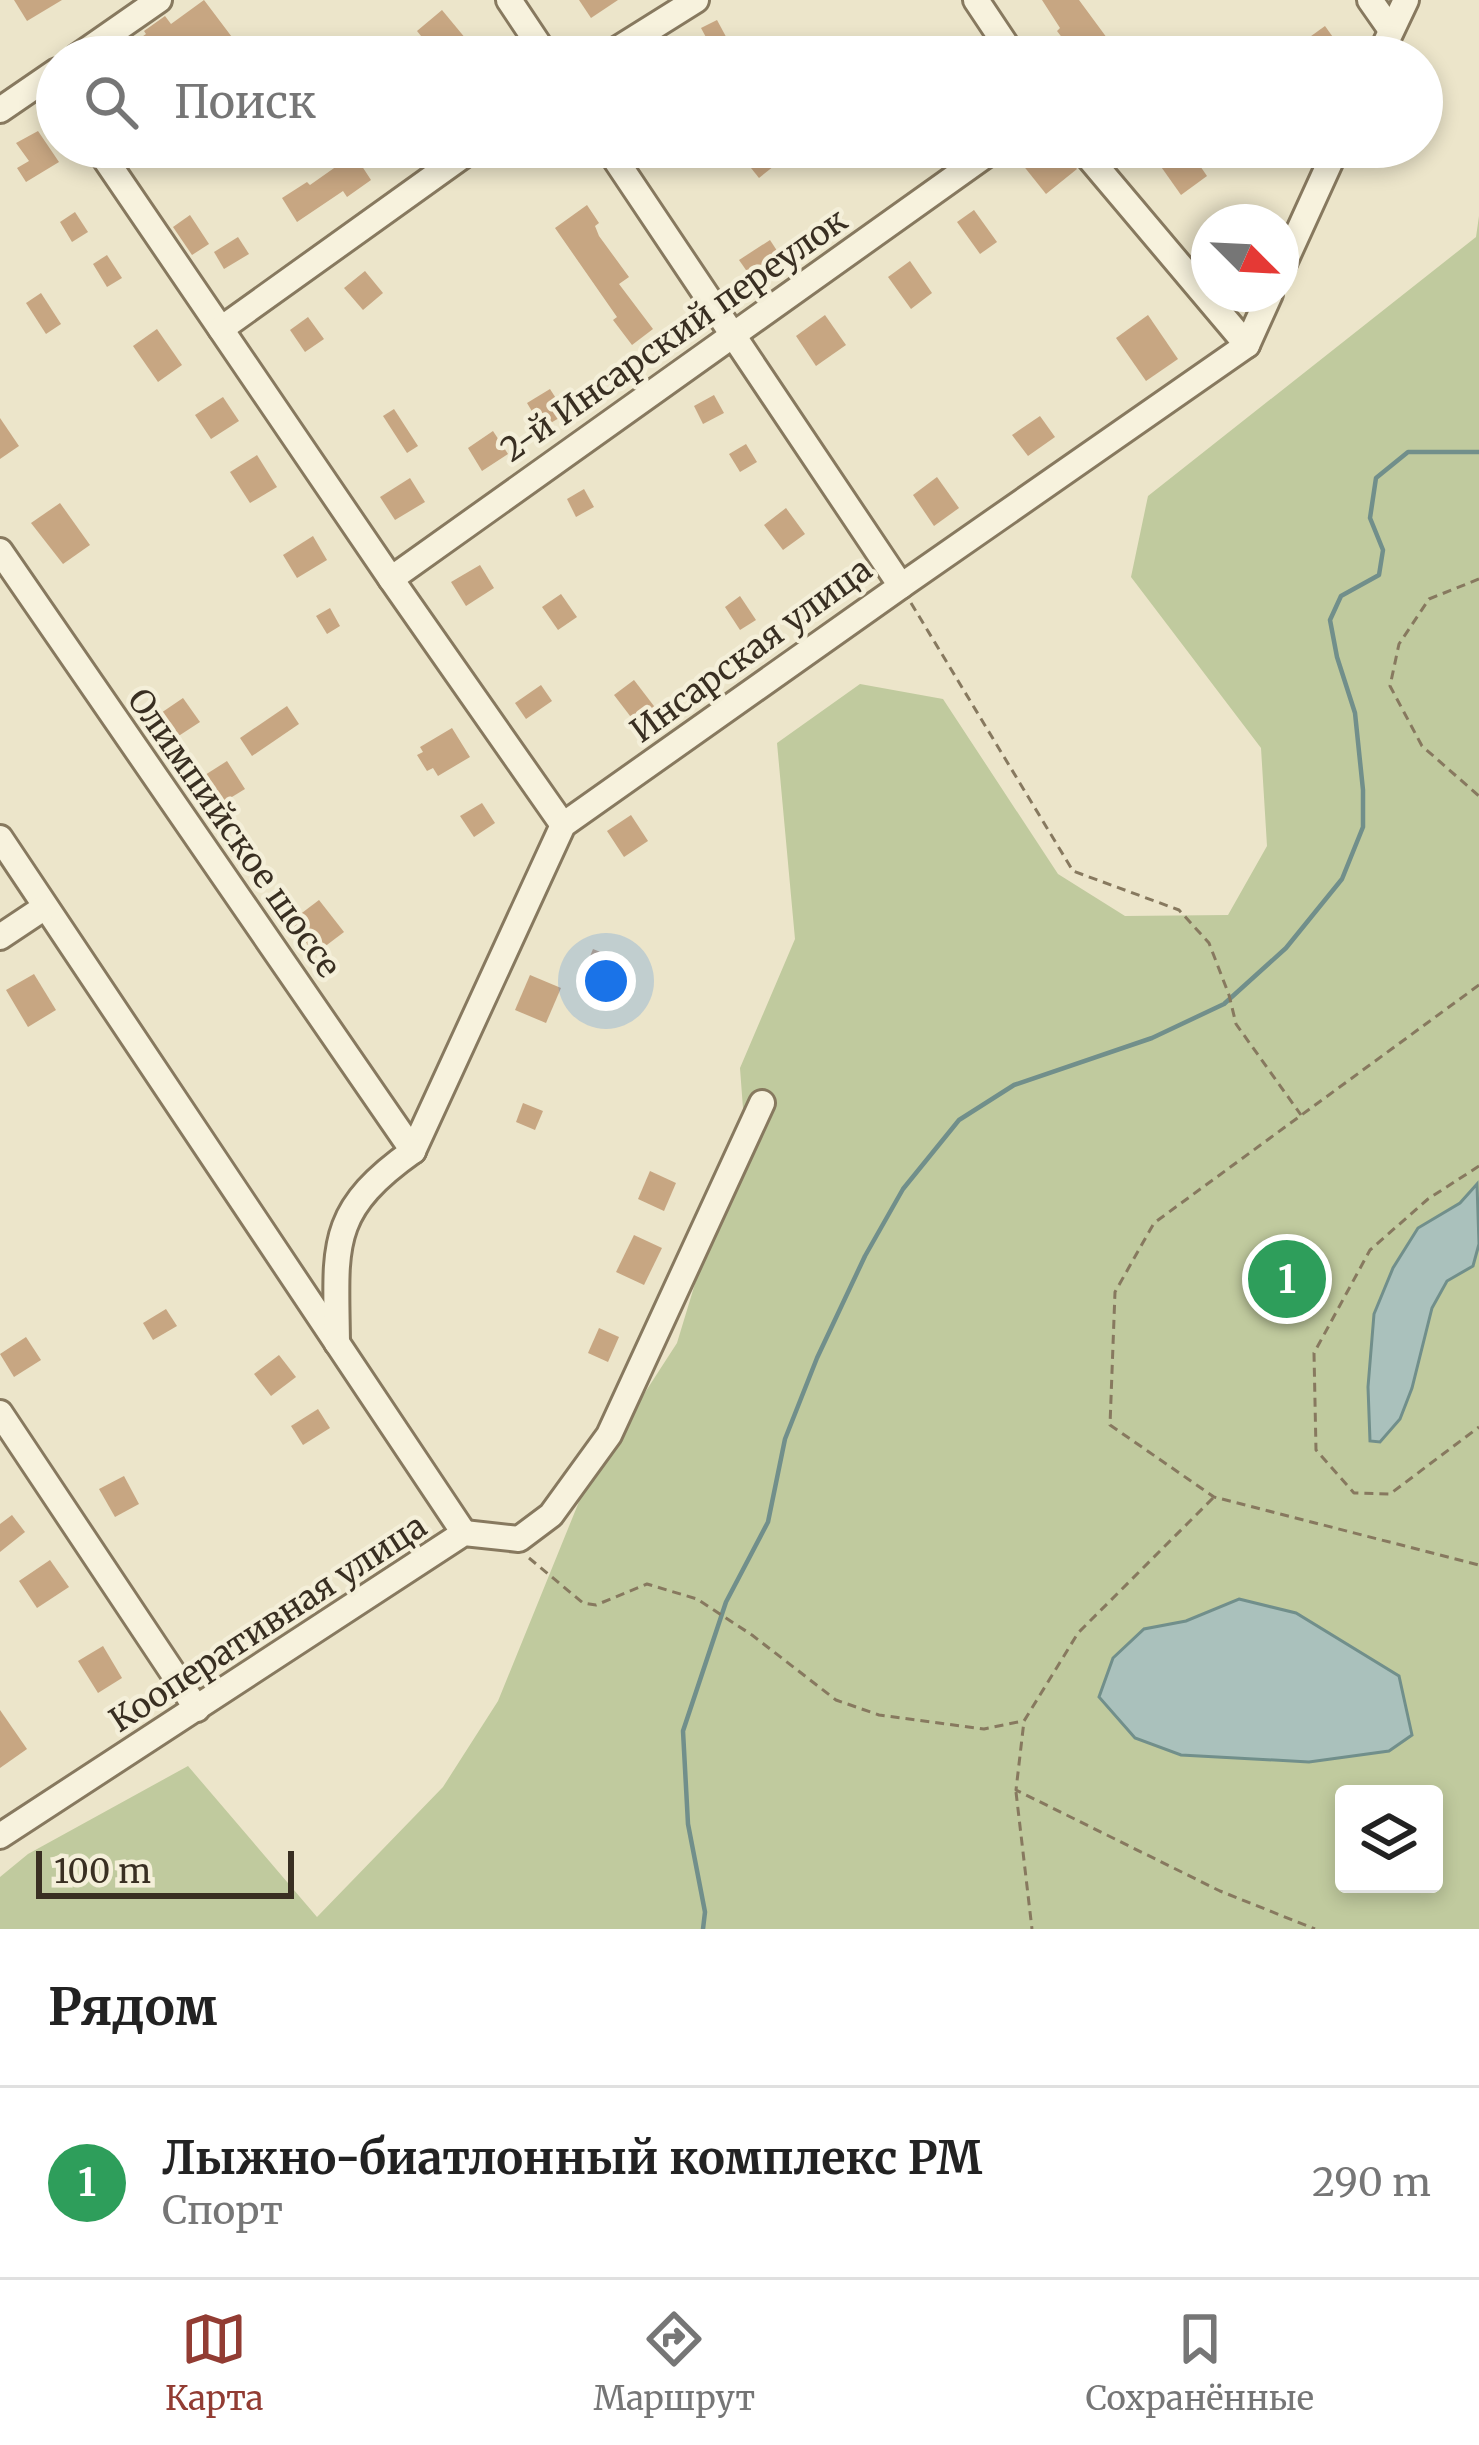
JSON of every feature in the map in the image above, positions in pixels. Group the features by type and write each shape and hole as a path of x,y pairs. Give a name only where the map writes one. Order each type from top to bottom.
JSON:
{"street":[{"path":"107,36 159,0"},
{"path":"509,0 534,36"},
{"path":"639,36 696,0"},
{"path":"976,0 1000,36"},
{"path":"1370,0 1391,29"},
{"path":"1388,36 1406,0"},
{"path":"0,110 36,89"},
{"path":"111,168 563,825 413,1151 379,1176 348,1214 336,1252 337,1345"},
{"path":"221,329 446,168"},
{"name":"Инсарская улица","path":"563,825 901,586 622,168"},
{"name":"2-й Инсарский переулок","path":"391,579 968,168"},
{"path":"1098,168 1246,345"},
{"path":"1299,230 1327,168"},
{"path":"901,586 1246,345 1262,312"},
{"name":"Олимпийское шоссе","path":"0,551 413,1151"},
{"path":"0,838 464,1533"},
{"path":"0,937 46,907"},
{"path":"503,1538 519,1539 551,1515 609,1435 762,1103"},
{"path":"0,1413 197,1709"},
{"name":"Кооперативная улица","path":"0,1836 464,1533 503,1538"}],"path":[{"path":"1479,579 1429,598 1399,644 1390,686 1422,746 1479,796"},
{"path":"901,586 1073,871 1179,910 1209,943 1236,1024 1301,1115"},
{"path":"1479,985 1154,1222 1115,1292 1110,1425 1214,1497 1479,1565"},
{"path":"1479,1166 1428,1199 1370,1250 1314,1353 1316,1450 1354,1493 1390,1494 1479,1426"},
{"path":"1032,1929 1016,1790 1024,1720 1078,1633 1214,1497"},
{"path":"503,1538 584,1603 596,1606 647,1584 697,1599 752,1634 836,1700 880,1714 984,1730 1024,1720"},
{"path":"1016,1790 1220,1891 1315,1929"}],"green space":[{"path":"1479,216 1479,1929 0,1929 0,1877 28,1854 188,1766 317,1917 443,1787 498,1701 587,1482 677,1343 744,1122 740,1068 795,939 777,743 860,684 943,699 1058,874 1125,916 1228,915 1267,846 1261,748 1131,577 1148,496 1476,237"}],"water":[{"path":"1477,1184 1479,1244 1473,1266 1447,1281 1432,1308 1400,1419 1380,1442 1370,1441 1368,1387 1374,1314 1393,1268 1418,1228 1460,1203"},
{"path":"1239,1599 1296,1613 1399,1676 1412,1735 1389,1751 1309,1762 1181,1755 1135,1738 1099,1697 1113,1658 1144,1629 1186,1621"}],"building":[{"path":"14,0 62,0 27,21"},
{"path":"204,0 231,36 143,36 165,16 171,24"},
{"path":"579,0 618,0 591,18"},
{"path":"1042,0 1079,0 1106,36 1061,36"},
{"path":"442,10 464,36 421,36 417,31"},
{"path":"717,20 726,36 705,36 701,28"},
{"path":"1325,26 1332,36 1311,36"},
{"path":"36,132 36,168 49,168 26,182 17,168 29,161 16,143"},
{"path":"334,168 363,168 371,180 347,197 343,191 297,222 282,198 307,182 310,185"},
{"path":"751,168 772,168 759,178"},
{"path":"1025,168 1076,168 1077,169 1046,194"},
{"path":"1162,168 1201,168 1207,176 1181,195"},
{"path":"587,205 599,223 595,226 599,236 629,277 619,284 653,329 632,345 555,228"},
{"path":"974,210 997,242 980,254 957,222"},
{"path":"75,212 88,232 72,242 60,222"},
{"path":"190,215 209,244 192,255 173,227"},
{"path":"238,237 249,254 224,269 214,252"},
{"path":"770,240 785,263 755,283 739,260"},
{"path":"107,255 122,278 107,287 93,264"},
{"path":"910,261 932,293 911,309 888,277"},
{"path":"365,271 383,293 363,310 344,288"},
{"path":"41,293 61,324 46,334 26,303"},
{"path":"825,315 846,345 816,366 796,336"},
{"path":"1148,315 1178,359 1146,381 1116,338"},
{"path":"308,317 324,339 305,352 290,330"},
{"path":"157,329 182,365 158,382 133,346"},
{"path":"550,389 566,414 542,428 527,403"},
{"path":"714,395 724,413 703,424 694,406"},
{"path":"223,397 239,421 211,439 195,415"},
{"path":"394,409 418,446 407,453 383,416"},
{"path":"1040,416 1055,437 1028,456 1012,435"},
{"path":"0,418 19,446 0,459"},
{"path":"493,431 508,454 482,471 468,448"},
{"path":"746,444 757,462 740,472 729,454"},
{"path":"257,455 277,487 250,503 230,472"},
{"path":"937,477 959,508 934,526 913,495"},
{"path":"410,478 425,502 395,520 380,497"},
{"path":"584,489 594,507 576,517 567,499"},
{"path":"60,503 90,545 63,564 31,523"},
{"path":"786,508 805,534 783,550 764,525"},
{"path":"313,536 327,560 297,578 283,555"},
{"path":"480,565 494,588 466,606 451,582"},
{"path":"561,594 577,617 558,630 542,607"},
{"path":"740,596 756,620 740,630 725,607"},
{"path":"330,608 340,626 327,634 316,616"},
{"path":"634,680 657,710 637,725 614,695"},
{"path":"541,685 552,701 526,719 515,703"},
{"path":"183,698 200,722 177,737 161,713"},
{"path":"287,706 299,724 252,756 240,738"},
{"path":"452,728 470,757 438,776 433,768 427,771 417,755 423,752 420,747"},
{"path":"227,761 245,789 222,803 205,775"},
{"path":"482,803 495,823 474,837 460,816"},
{"path":"631,815 648,841 624,857 607,831"},
{"path":"319,900 344,932 315,954 290,922"},
{"path":"593,949 618,959 609,982 584,971"},
{"path":"34,974 56,1010 28,1027 6,990"},
{"path":"530,975 561,988 546,1023 515,1010"},
{"path":"523,1103 543,1111 535,1130 516,1122"},
{"path":"650,1171 676,1183 664,1211 638,1199"},
{"path":"634,1235 662,1248 644,1285 616,1272"},
{"path":"166,1309 177,1326 153,1340 143,1323"},
{"path":"599,1328 619,1337 608,1362 588,1353"},
{"path":"26,1337 41,1360 14,1377 0,1354"},
{"path":"279,1355 296,1377 271,1396 254,1374"},
{"path":"318,1409 330,1428 303,1445 291,1426"},
{"path":"124,1476 139,1504 115,1517 99,1489"},
{"path":"12,1515 25,1532 0,1552 0,1524"},
{"path":"50,1560 69,1587 37,1608 19,1581"},
{"path":"103,1646 122,1678 98,1693 78,1661"},
{"path":"0,1710 27,1749 0,1768"}],"waterway":[{"path":"703,1929 705,1912 688,1824 683,1731 726,1602 768,1522 785,1439 865,1256 903,1189 959,1120 1014,1085 1152,1038 1224,1004 1286,948 1342,879 1363,827 1363,790 1355,713 1330,620 1341,596 1379,575 1383,550 1370,518 1376,478 1408,452 1479,452"}],"place":[{"name":"Лыжно-биатлонный комплекс РМ","path":"1287,1279"}]}
